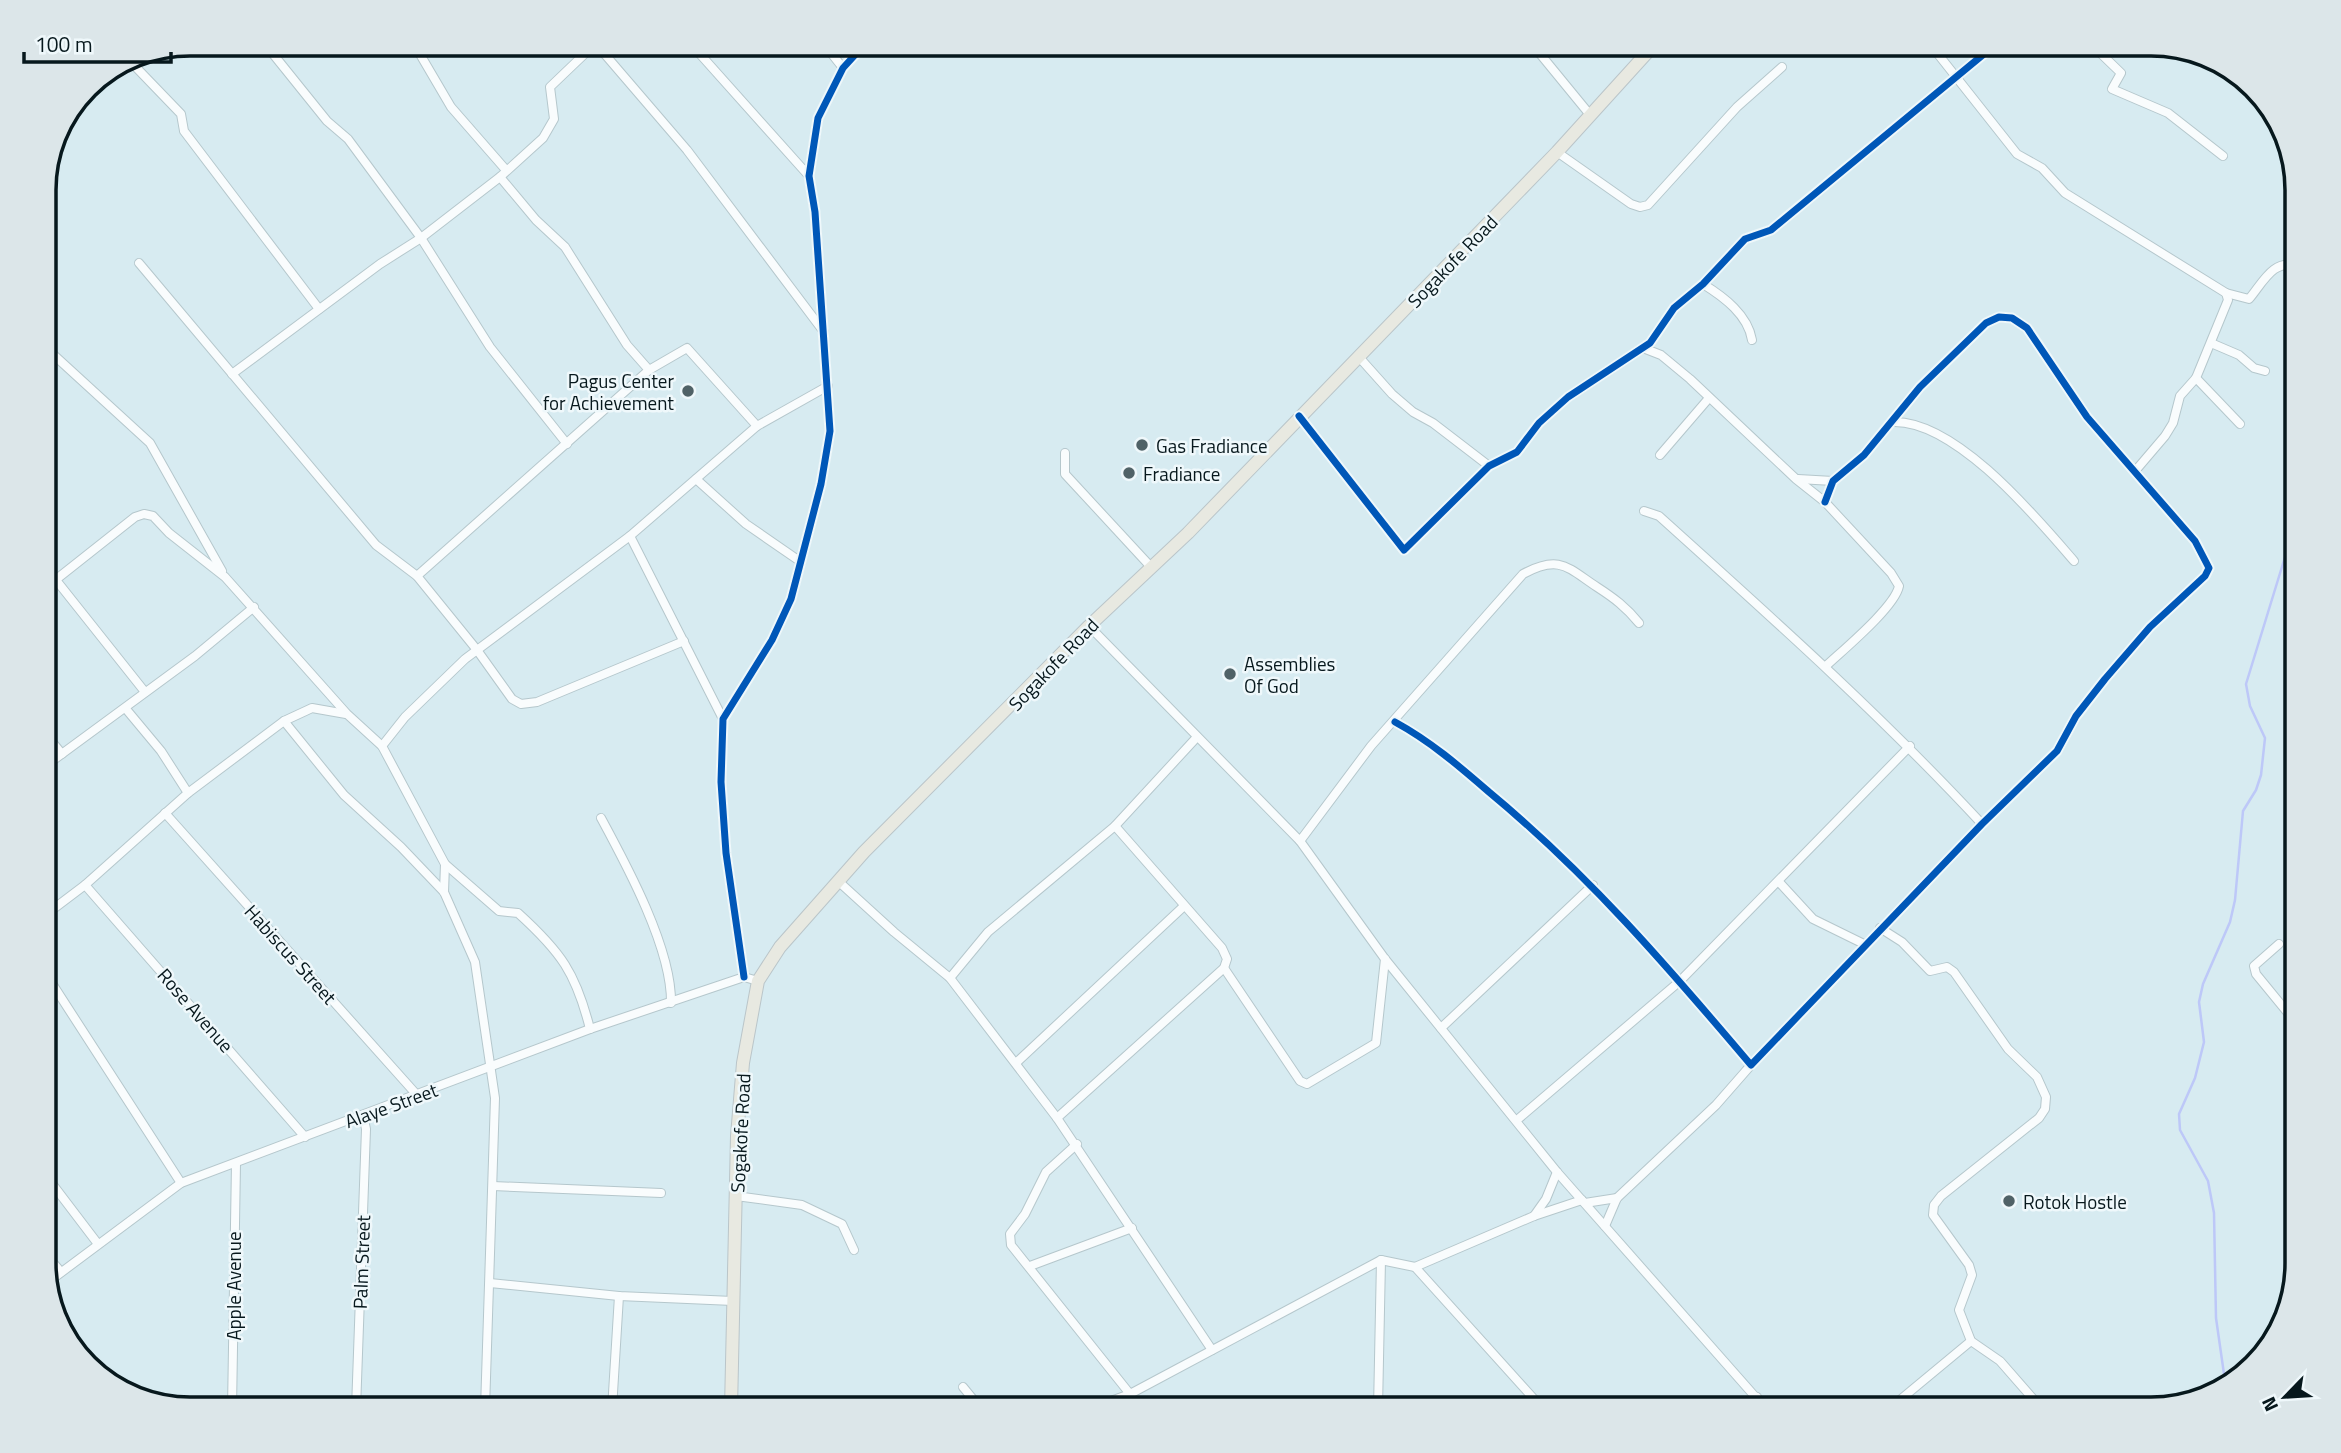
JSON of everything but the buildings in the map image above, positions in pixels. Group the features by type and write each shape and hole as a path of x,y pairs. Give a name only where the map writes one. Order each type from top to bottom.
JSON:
{"main road":[{"name":"Sogakofe Road","path":"731,1397 736,1196 743,1063 758,981 794,929 838,881 1359,356 1557,152 1644,56"}],"street":[{"path":"275,56 327,121 348,139 421,238 490,347 566,444"},
{"path":"421,56 450,107 536,220 565,247 627,345 649,370"},
{"path":"232,373 380,264 421,238 503,174 543,138 554,119 550,87 582,56"},
{"path":"605,56 687,150 824,331"},
{"path":"702,56 809,176"},
{"path":"834,56 843,68"},
{"path":"723,719 772,640 791,599 831,431 809,176 818,118 843,68 854,56"},
{"path":"1542,56 1591,116"},
{"path":"1940,56 2017,154 2042,169 2065,193 2226,293 2249,299 2275,267 2285,263"},
{"path":"1299,416 1404,550 1489,466 1517,452 1539,424 1568,397 1643,348 1674,308 1703,284 1745,239 1771,230 1981,56"},
{"path":"2103,56 2121,73 2112,89 2168,113 2223,156"},
{"path":"136,67 181,114 184,131 319,309"},
{"path":"1557,152 1631,204 1648,205 1737,107 1782,67"},
{"path":"139,264 376,545 416,576 477,650 512,699 521,704 537,702 684,641"},
{"path":"1703,284 1720,295 1750,326 1752,340"},
{"path":"2136,470 2165,436 2173,423 2180,396 2196,378 2228,300 2226,293"},
{"path":"1605,1226 1617,1198 1716,1105 1880,928 2057,751 2076,716 2105,679 2150,627 2205,576 2209,568 2195,541 2136,470 2087,417 2027,328 2012,318 1999,317 1986,323 1941,365 1864,455 1833,481 1825,502"},
{"path":"2211,343 2239,355 2254,368 2265,371"},
{"path":"416,576 649,370 687,348 757,426"},
{"path":"1643,348 1661,355 1796,479 1825,502 1891,572 1899,586 1898,593 1826,666"},
{"path":"1359,356 1392,394 1413,412 1433,423 1489,466"},
{"path":"56,357 150,443 225,577"},
{"path":"2196,378 2240,424"},
{"path":"382,746 405,717 477,650 630,536 757,426 828,386"},
{"path":"1660,455 1709,398"},
{"path":"1891,422 1914,423 1971,457 2028,507 2074,561"},
{"path":"1065,453 1065,474 1152,567"},
{"path":"696,479 746,524 801,562"},
{"path":"1796,479 1833,481"},
{"path":"1644,511 1659,516 1826,666 1910,746 1982,824"},
{"path":"145,692 56,580 117,531 144,514 153,516 169,533 225,577 347,714 382,746 445,864 499,911 518,913 568,966 580,991 590,1029"},
{"path":"630,536 723,719 721,782 726,853 744,977 758,981"},
{"path":"1300,841 1371,746 1395,722 1474,628 1530,570 1545,565 1572,567 1619,600 1639,622"},
{"path":"56,758 126,709 254,607"},
{"path":"1089,626 1300,841 1385,959 1557,1172 1757,1397"},
{"path":"56,907 85,885 188,793 284,721 312,708 347,714"},
{"path":"126,709 161,751 188,793"},
{"path":"284,721 344,795 401,847 444,892 475,962 493,1067 493,1186 485,1397"},
{"path":"1395,722 1424,737 1520,818 1593,885 1751,1065"},
{"path":"950,978 988,932 1115,826 1197,737"},
{"path":"1517,1121 1680,981 1910,746"},
{"path":"56,747 62,754"},
{"name":"Habiscus Street","path":"165,813 417,1095"},
{"path":"601,818 643,903 667,963 671,1003"},
{"path":"1057,1118 1224,968 1227,959 1222,948 1115,826"},
{"path":"444,892 445,864"},
{"path":"838,881 950,978 1017,1062 1077,1144 1212,1350"},
{"path":"1779,882 1813,919 1866,945"},
{"name":"Rose Avenue","path":"85,885 305,1137"},
{"path":"1441,1028 1593,885"},
{"path":"1017,1062 1183,906"},
{"path":"1880,928 1902,942 1930,971 1947,967 1954,972 2008,1049 2037,1077 2046,1097 2045,1109 2039,1118 1934,1205 1933,1215 1969,1265 1972,1275 1959,1310 1971,1341 2000,1361 2032,1397"},
{"path":"2278,944 2254,966 2256,974 2285,1009"},
{"path":"1224,968 1300,1082 1307,1084 1376,1043 1385,959"},
{"name":"Alaye Street","path":"57,1275 181,1183 590,1029 744,977"},
{"path":"56,990 181,1183"},
{"name":"Palm Street","path":"356,1397 366,1129 363,1115"},
{"path":"1077,1144 1046,1172 1026,1214 1010,1234 1011,1245 1130,1394"},
{"name":"Apple Avenue","path":"232,1397 236,1163"},
{"path":"1534,1216 1546,1199 1557,1172"},
{"path":"493,1186 661,1193"},
{"path":"56,1189 97,1244"},
{"path":"736,1196 802,1205 842,1224 854,1250"},
{"path":"1122,1397 1381,1260 1415,1267 1534,1216 1584,1201 1617,1198"},
{"path":"1030,1266 1132,1228"},
{"path":"1378,1397 1381,1260"},
{"path":"56,1266 61,1272"},
{"path":"1415,1267 1532,1397"},
{"path":"490,1283 619,1296 733,1301"},
{"path":"613,1397 619,1296"},
{"path":"1903,1397 1971,1341"},
{"path":"963,1387 971,1397"}],"waterway":[{"path":"2224,1375 2216,1318 2214,1213 2208,1181 2180,1130 2179,1114 2195,1078 2204,1042 2199,1002 2203,984 2230,922 2235,900 2243,811 2256,790 2261,775 2265,738 2250,706 2246,684 2285,557"}],"cycle path":[{"path":"744,977 726,853 721,782 723,719 772,640 791,599 821,484 830,431 815,212 809,176 818,118 843,68 854,56"},
{"path":"1299,416 1404,550 1489,466 1517,452 1539,423 1568,397 1650,343 1674,308 1703,284 1745,239 1771,230 1981,56"},
{"path":"1395,722 1455,763 1560,855 1658,957 1751,1065 1982,824 2057,751 2076,716 2105,679 2150,627 2205,576 2209,568 2195,541 2087,417 2027,328 2012,318 1999,317 1986,323 1920,387 1864,455 1833,481 1825,502"}],"place":[{"name":"Pagus Center for Achievement","path":"688,391"},
{"name":"Gas Fradiance","path":"1142,445"},
{"name":"Fradiance","path":"1129,473"},
{"name":"Assemblies Of God","path":"1230,674"},
{"name":"Rotok Hostle","path":"2009,1201"}]}
